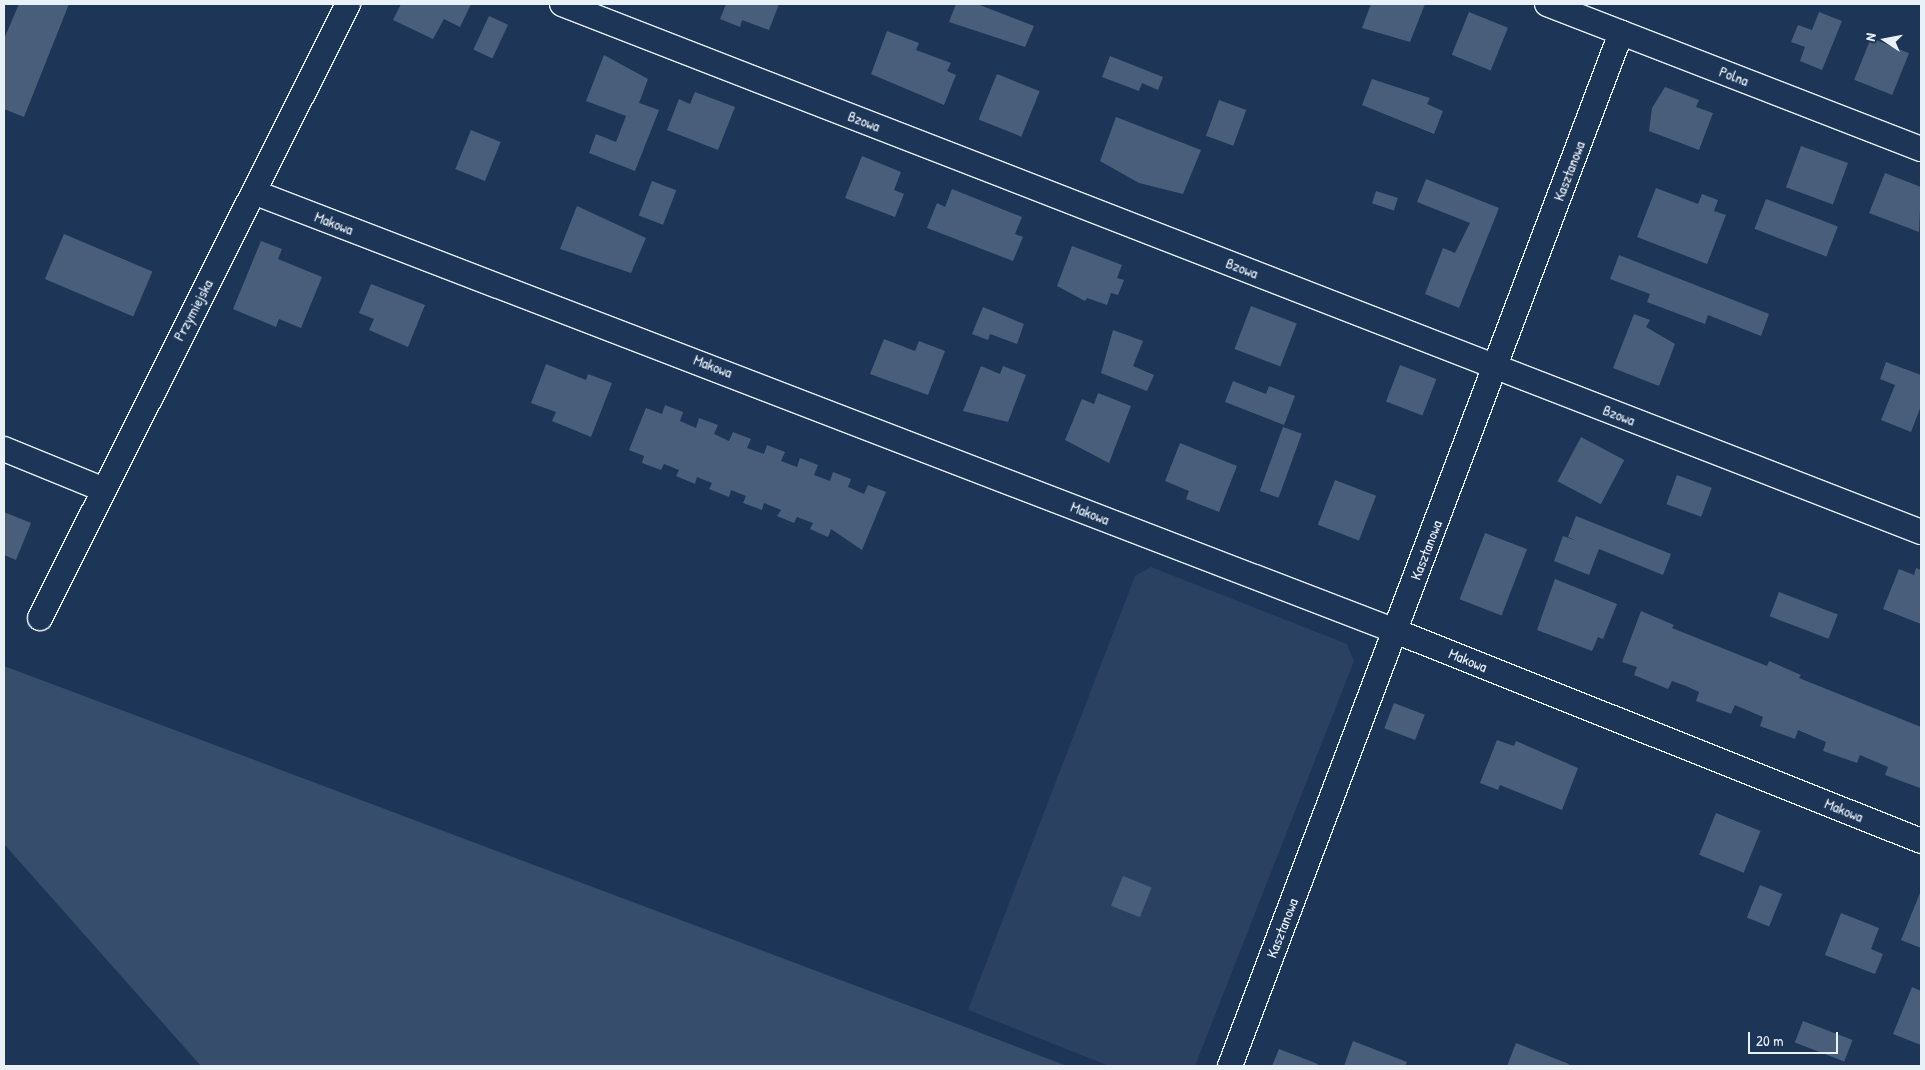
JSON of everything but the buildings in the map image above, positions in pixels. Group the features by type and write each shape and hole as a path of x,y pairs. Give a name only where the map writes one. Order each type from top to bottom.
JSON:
{"street":[{"name":"Przymiejska","path":"40,618 102,489 256,194 348,4"},
{"name":"Bzowa","path":"562,4 1921,532"},
{"name":"Polna","path":"1547,4 1921,149"},
{"name":"Kasztanowa","path":"1230,1066 1621,33"},
{"name":"Makowa","path":"256,194 1395,631 1921,841"},
{"path":"4,449 102,489"}],"shaded area":[{"path":"1151,567 1347,644 1354,661 1195,1066 1109,1066 968,1010 1135,576"},
{"path":"4,666 1067,1066 201,1066 4,844"}]}
